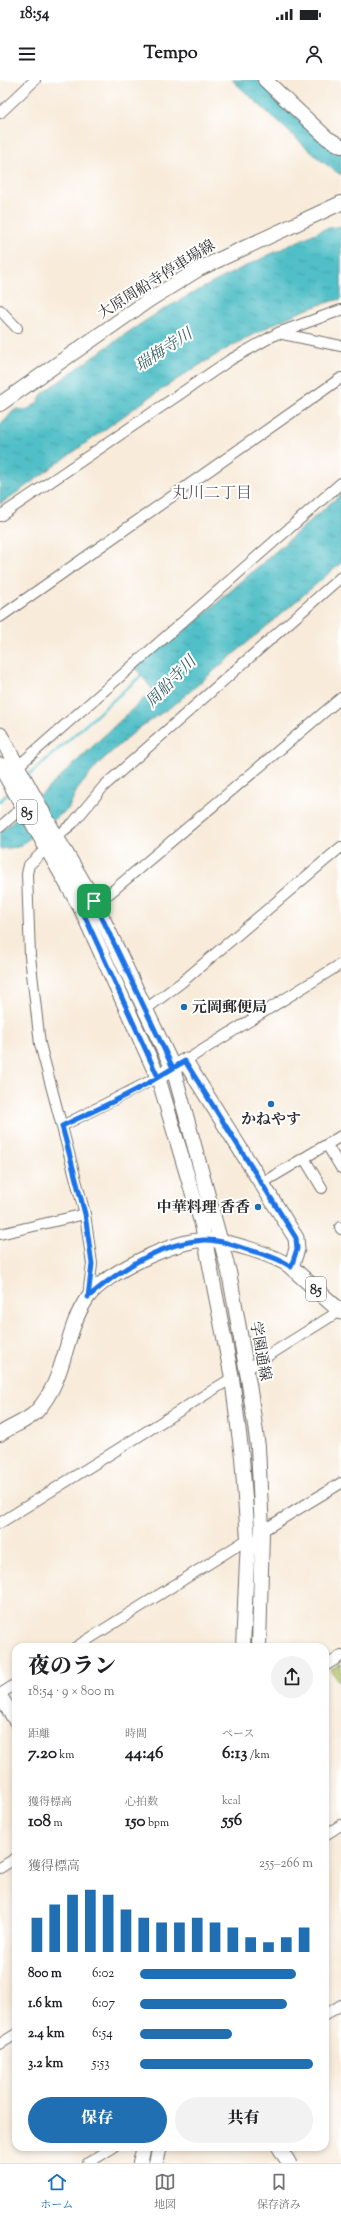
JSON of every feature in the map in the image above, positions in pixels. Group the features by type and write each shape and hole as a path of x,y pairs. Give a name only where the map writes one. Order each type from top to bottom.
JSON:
{"main road":[{"name":"85","path":"0,735 8,769 24,806 52,839 81,908 158,1077"},
{"name":"85","path":"8,769 52,839 94,901 146,1009 179,1064 262,1183 296,1238 297,1249 291,1267 341,1311"},
{"path":"158,1077 179,1064"}],"street":[{"path":"0,113 35,80"},
{"path":"265,80 327,138 341,146"},
{"name":"大原周船寺停車場線","path":"0,404 149,300 199,269 341,203"},
{"path":"0,310 17,328"},
{"path":"0,516 230,360 278,333 341,310"},
{"path":"278,333 341,346"},
{"path":"0,617 341,378"},
{"path":"8,769 341,483"},
{"path":"0,1434 11,1426 29,1418 49,1395 60,1374 75,1323 88,1297 92,1264 85,1214 40,1044 30,956 27,874 29,865 52,839 73,823 104,786 341,577"},
{"path":"81,908 110,893 341,698"},
{"path":"0,827 24,806"},
{"path":"146,1009 182,982 341,847"},
{"path":"179,1064 341,964"},
{"name":"学園通線","path":"179,1064 229,1272 247,1369 258,1447 262,1532 259,1643"},
{"path":"62,1126 158,1077 205,1240 232,1378 242,1457 248,1540 243,1643"},
{"path":"262,1183 341,1136"},
{"path":"327,1145 341,1168"},
{"path":"304,1158 322,1188"},
{"path":"0,1234 85,1214"},
{"path":"88,1297 110,1278 161,1250 205,1240 221,1242 263,1254 291,1267"},
{"path":"247,1369 341,1311"},
{"path":"0,1523 232,1378"},
{"path":"262,1532 341,1483"},
{"path":"82,1643 248,1540"},
{"path":"329,1664 341,1656"},
{"path":"12,1687 0,1695 12,1714"},
{"path":"329,1832 341,1825"},
{"path":"0,1868 12,1860"},
{"path":"329,2012 341,2005"},
{"path":"0,2044 12,2036"},
{"path":"88,2163 108,2151"},
{"path":"140,2163 143,2151"},
{"path":"156,2163 159,2151"},
{"path":"282,2151 289,2163"}],"green space":[{"path":"341,1664 341,1685 331,1670"}],"water":[{"path":"232,80 257,80 327,145 341,153 341,175 319,159"},
{"name":"瑞梅寺川","path":"341,226 341,299 318,305 295,314 219,353 155,394 0,504 0,425 16,409 27,410 38,402 42,394 101,351 161,311 242,268 324,229"},
{"name":"周船寺川","path":"341,494 341,563 175,704 139,728 100,762 77,790 68,809 18,847 0,849 0,833 153,690 134,666 174,639 202,616"}],"waterway":[{"path":"28,776 144,673"},
{"path":"0,801 11,791"}],"place":[{"name":"元岡郵便局","path":"184,1007"},
{"name":"かねやす","path":"271,1104"},
{"name":"中華料理 香香","path":"258,1207"}],"district":[{"name":"丸川二丁目","path":"212,492"}],"route":[{"path":"94,901 81,908 158,1077 185,1061 296,1238 297,1249 291,1267 263,1254 221,1242 205,1240 180,1244 161,1250 110,1278 88,1297 92,1264 85,1214 62,1126 108,1104 158,1077 173,1068 94,901"}]}
